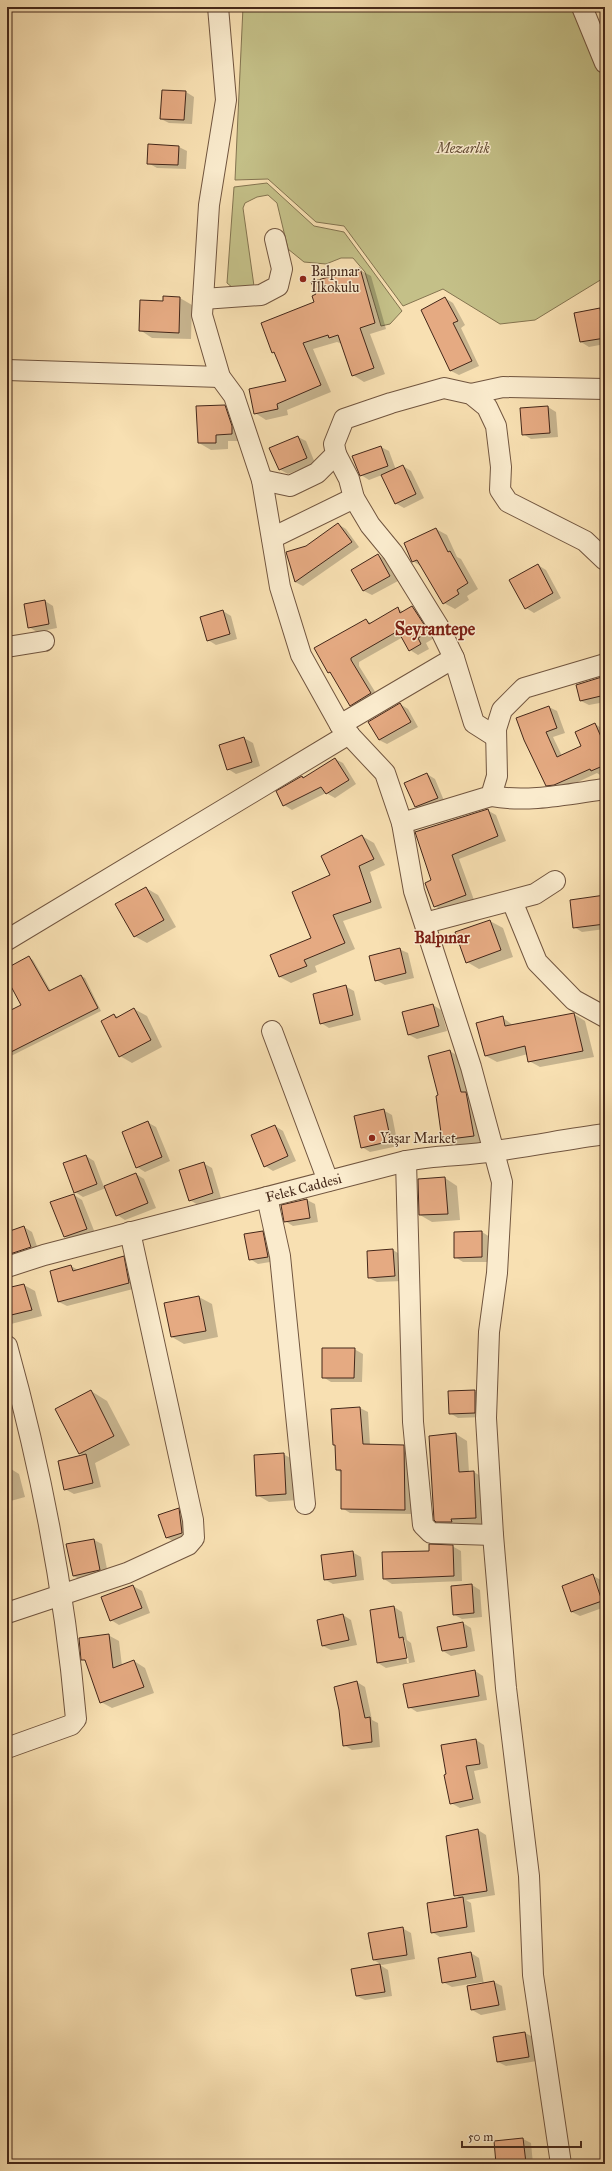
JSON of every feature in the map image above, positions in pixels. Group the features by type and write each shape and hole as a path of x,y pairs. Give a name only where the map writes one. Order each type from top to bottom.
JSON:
{"street":[{"path":"218,7 226,100 209,204 202,315 220,377 234,396 262,480 280,587 301,656 345,730 385,773 402,822 414,891 471,1067 502,1182 497,1273 489,1332 486,1418 493,1535 506,1688 529,1876 532,1975 561,2164"},
{"path":"582,7 605,63"},
{"path":"203,299 260,295 278,286 282,269 275,238"},
{"path":"7,370 220,377"},
{"path":"496,736 474,723 454,658 440,629 393,553 370,525 354,498 350,479 336,454 334,444 344,419 391,403 444,388 471,394 503,387 605,388"},
{"path":"471,394 487,407 496,426 501,467 500,490 508,502 585,541 605,560"},
{"path":"262,480 290,486 317,474 336,454"},
{"path":"272,538 354,498"},
{"path":"7,647 44,641"},
{"path":"7,940 345,730 454,658"},
{"path":"491,796 497,776 496,729 502,710 524,688 605,664"},
{"path":"402,822 491,796 509,799 546,797 605,789"},
{"path":"425,923 534,894 555,881"},
{"path":"512,901 537,962 574,1000 605,1018"},
{"path":"272,1031 328,1181"},
{"name":"Felek Caddesi","path":"7,1267 44,1255 130,1232 406,1161 426,1157 495,1152 553,1141 605,1134"},
{"path":"406,1161 413,1422 423,1525 431,1533 493,1535"},
{"path":"267,1197 280,1256 305,1504"},
{"path":"7,1614 126,1573 188,1545 194,1538 193,1520 130,1232"},
{"path":"7,1346 27,1415 56,1556 69,1645 76,1719 70,1725 7,1748"}],"green space":[{"name":"Mezarlık","path":"243,7 577,7 605,81 605,273 602,279 535,320 500,324 443,289 403,306 344,226 316,222 268,179 235,180"},
{"path":"267,183 314,226 344,232 402,311 390,324 381,326 365,272 353,258 341,258 326,264 304,262 288,249 277,203 268,195 257,197 245,203 243,208 254,286 233,288 227,283 234,187"}],"building":[{"path":"162,90 186,91 184,120 160,119"},
{"path":"148,144 179,146 178,165 147,164"},
{"path":"360,268 375,323 360,328 374,368 352,376 338,335 329,338 328,335 303,343 321,385 277,404 278,409 254,414 249,389 286,381 274,352 272,353 261,323 314,302 312,296 316,294 311,282"},
{"path":"163,296 180,297 179,333 139,331 140,300 163,301"},
{"path":"445,297 458,321 453,323 472,361 450,371 421,310"},
{"path":"600,308 605,338 580,342 574,313"},
{"path":"225,405 232,426 232,434 216,435 216,443 198,443 196,406"},
{"path":"548,406 550,433 522,435 520,408"},
{"path":"298,436 307,458 279,470 269,448"},
{"path":"381,446 388,466 360,476 352,456"},
{"path":"403,465 416,494 395,504 381,475"},
{"path":"338,523 352,542 295,582 286,552 306,546"},
{"path":"436,528 448,552 450,551 468,583 457,590 459,594 443,604 417,560 412,562 404,543"},
{"path":"378,554 390,576 363,591 351,570"},
{"path":"538,564 553,593 525,609 509,580"},
{"path":"45,600 49,624 28,628 24,604"},
{"path":"412,606 429,632 418,638 421,644 409,651 398,631 351,658 371,693 350,706 330,672 328,673 314,648 366,619 369,624 398,607 400,613"},
{"path":"223,610 230,634 207,641 200,617"},
{"path":"605,676 605,695 580,701 576,685"},
{"path":"400,703 411,722 379,740 368,722"},
{"path":"549,706 557,728 546,732 557,757 581,746 575,732 595,723 605,746 605,765 591,771 590,769 554,785 546,786 524,740 516,718"},
{"path":"244,737 252,762 227,770 219,745"},
{"path":"335,758 349,780 326,794 321,787 283,806 276,791 302,776 303,778"},
{"path":"427,773 438,798 415,807 404,783"},
{"path":"488,809 498,836 452,855 466,895 434,907 425,883 431,880 415,832"},
{"path":"362,835 374,859 359,866 371,902 333,915 345,943 304,960 307,966 279,977 270,955 311,938 292,892 330,875 321,856"},
{"path":"146,887 164,920 134,937 115,904"},
{"path":"605,895 605,924 573,928 570,900"},
{"path":"490,920 501,950 466,963 455,932"},
{"path":"400,948 406,973 375,981 369,956"},
{"path":"29,956 49,991 81,975 98,1008 7,1054 7,1012 21,1005 7,979 7,968"},
{"path":"346,985 353,1015 320,1024 313,994"},
{"path":"433,1004 439,1026 408,1035 402,1012"},
{"path":"134,1008 151,1040 119,1057 101,1021 114,1014 116,1018"},
{"path":"574,1013 583,1051 528,1062 525,1046 485,1056 476,1023 503,1016 505,1026"},
{"path":"450,1050 461,1092 466,1092 474,1136 442,1140 436,1096 438,1095 428,1056"},
{"path":"384,1109 391,1141 361,1148 354,1116"},
{"path":"148,1121 162,1157 136,1168 122,1132"},
{"path":"275,1125 288,1156 264,1167 251,1135"},
{"path":"86,1155 97,1184 74,1193 63,1163"},
{"path":"204,1162 213,1193 189,1201 179,1170"},
{"path":"136,1173 148,1203 116,1216 104,1186"},
{"path":"445,1177 448,1214 419,1215 418,1179"},
{"path":"74,1194 87,1229 64,1237 50,1202"},
{"path":"307,1199 310,1218 284,1222 281,1205"},
{"path":"24,1226 31,1247 7,1255 7,1232"},
{"path":"263,1231 268,1257 249,1260 244,1234"},
{"path":"482,1231 482,1257 454,1258 454,1232"},
{"path":"393,1249 395,1276 368,1278 367,1251"},
{"path":"124,1256 129,1283 58,1302 50,1271 71,1265 73,1271"},
{"path":"24,1284 32,1310 7,1316 7,1288"},
{"path":"199,1296 206,1331 171,1337 164,1303"},
{"path":"322,1348 355,1348 354,1378 322,1378"},
{"path":"91,1390 114,1436 79,1454 55,1409"},
{"path":"475,1390 475,1413 449,1414 448,1391"},
{"path":"360,1407 363,1444 404,1445 405,1510 341,1509 341,1470 336,1470 331,1409"},
{"path":"456,1433 459,1472 474,1471 476,1518 451,1519 452,1522 436,1522 434,1520 429,1436"},
{"path":"284,1453 286,1494 256,1496 254,1455"},
{"path":"86,1454 93,1483 64,1490 58,1461"},
{"path":"179,1508 182,1533 166,1538 158,1515"},
{"path":"94,1539 100,1570 73,1576 66,1544"},
{"path":"429,1544 453,1545 454,1576 383,1579 382,1552 429,1551"},
{"path":"353,1551 356,1576 324,1580 321,1555"},
{"path":"593,1574 602,1601 571,1612 562,1586"},
{"path":"472,1584 474,1613 453,1615 451,1586"},
{"path":"133,1585 142,1608 110,1621 101,1597"},
{"path":"394,1606 399,1638 403,1637 407,1658 377,1663 370,1610"},
{"path":"343,1614 349,1640 322,1646 317,1620"},
{"path":"463,1622 467,1647 442,1651 437,1627"},
{"path":"109,1634 113,1668 134,1660 144,1687 100,1703 85,1660 81,1660 79,1638"},
{"path":"475,1670 479,1696 408,1708 403,1684"},
{"path":"357,1681 365,1718 370,1717 372,1742 343,1746 339,1710 334,1687"},
{"path":"476,1739 480,1764 466,1766 473,1799 450,1804 444,1775 446,1774 441,1745"},
{"path":"478,1829 487,1891 454,1896 446,1836"},
{"path":"463,1897 467,1927 431,1933 427,1903"},
{"path":"403,1927 407,1955 373,1960 368,1933"},
{"path":"471,1952 476,1977 442,1983 438,1958"},
{"path":"380,1964 385,1992 356,1996 351,1969"},
{"path":"494,1981 499,2005 471,2010 467,1986"},
{"path":"525,2032 529,2057 497,2062 493,2037"},
{"path":"523,2138 526,2163 496,2164 494,2141"}],"place":[{"name":"Balpınar İlkokulu","path":"303,279"},
{"name":"Yaşar Market","path":"372,1138"}],"district":[{"name":"Seyrantepe","path":"435,629"},
{"name":"Balpınar","path":"442,937"}]}
